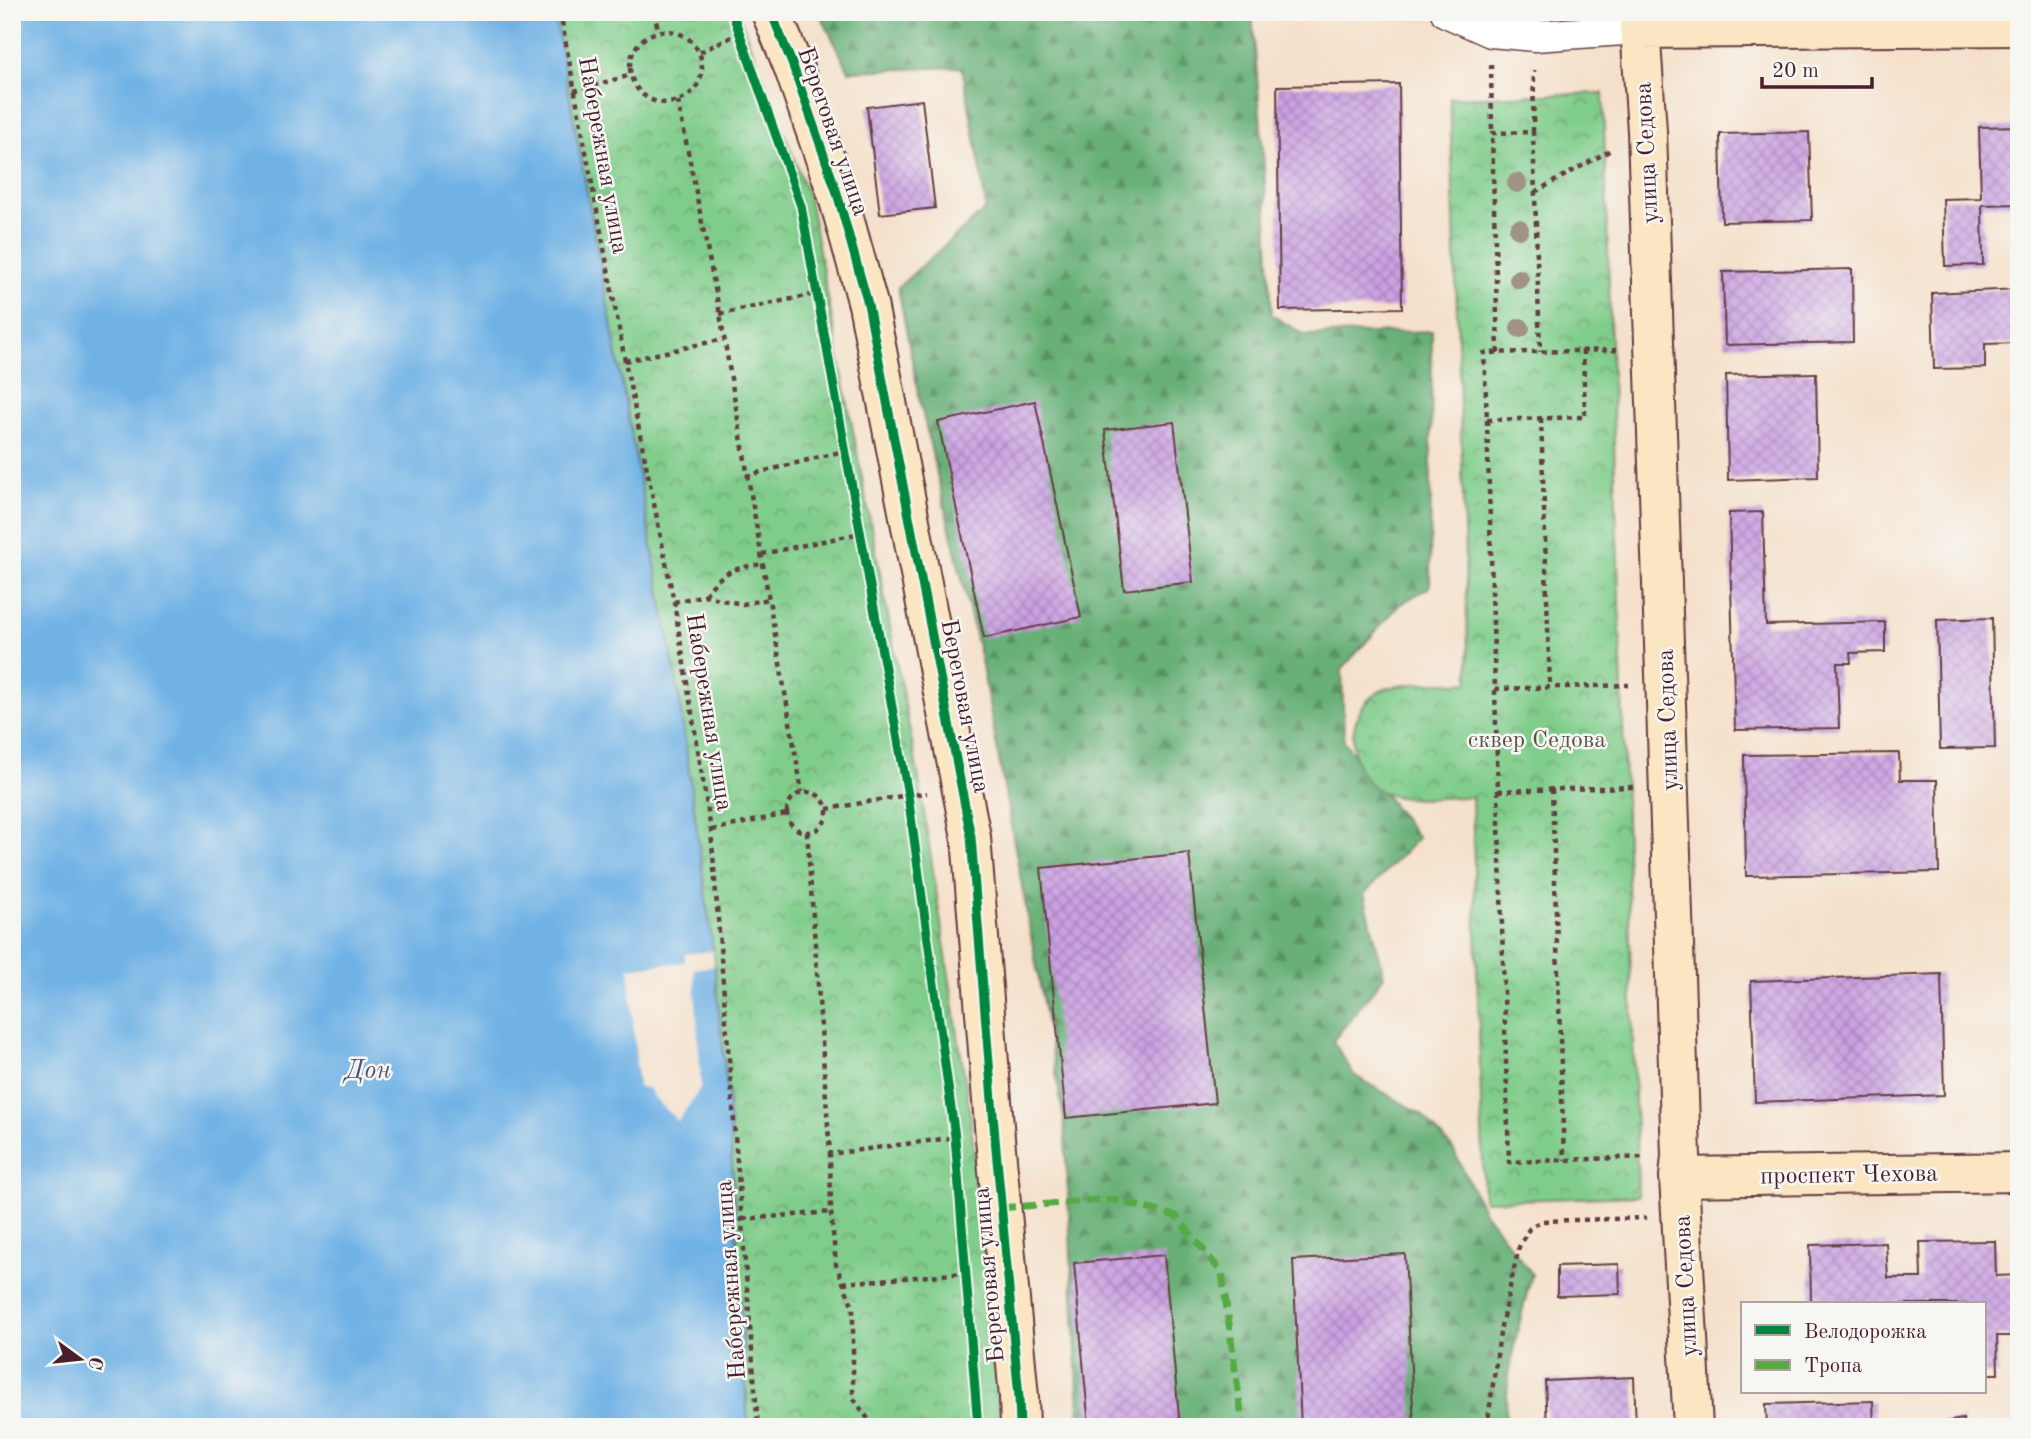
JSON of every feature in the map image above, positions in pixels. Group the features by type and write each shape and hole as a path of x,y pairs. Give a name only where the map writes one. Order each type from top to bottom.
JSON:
{"street":[{"path":"1446,12 1491,32 1535,36 1639,21 2019,26"},
{"name":"Береговая улица","path":"753,18 793,66 837,193 868,304 971,837 1020,1422"},
{"name":"улица Седова","path":"1639,21 1647,131 1680,1166 1693,1427"},
{"name":"проспект Чехова","path":"1680,1166 2019,1172"}],"path":[{"path":"653,12 659,31"},
{"path":"743,41 753,18"},
{"path":"659,31 678,32 694,44 700,52 702,64 702,75 689,95 664,103 650,99 639,89 631,75 632,57 636,47 642,40 659,31"},
{"path":"1491,32 1498,353"},
{"path":"1535,36 1533,132 1540,352"},
{"path":"575,91 631,75"},
{"path":"678,100 720,314 802,792"},
{"path":"1535,192 1647,131"},
{"path":"1492,133 1533,132"},
{"path":"814,281 819,307"},
{"path":"720,314 816,293"},
{"path":"625,361 724,339"},
{"path":"1487,420 1585,417 1583,350 1484,353 1509,1162 1564,1160 1680,1166"},
{"path":"1541,418 1550,687"},
{"path":"844,437 849,462"},
{"path":"747,476 847,450"},
{"path":"859,522 863,547"},
{"path":"762,554 861,533"},
{"path":"705,595 728,571 763,564"},
{"path":"674,602 705,595 743,604 769,599"},
{"path":"1495,689 1665,685"},
{"path":"906,781 910,808"},
{"path":"1498,790 1669,787"},
{"path":"1552,789 1564,1160"},
{"path":"827,809 908,795 962,791"},
{"path":"802,792 812,792 820,796 827,809 824,824 807,832 793,827 786,814 792,797 802,792"},
{"path":"712,830 786,814"},
{"path":"807,832 836,1265 853,1307 853,1398 874,1426"},
{"path":"953,1123 956,1151"},
{"path":"830,1154 918,1142"},
{"path":"743,1219 831,1212"},
{"path":"1487,1427 1501,1326 1519,1247 1529,1229 1541,1221 1628,1218"},
{"path":"964,1259 966,1286"},
{"path":"843,1283 965,1273"},
{"path":"977,1406 978,1423"},
{"path":"837,1427 1020,1422"}],"green space":[{"path":"554,12 738,12 809,198 919,780 970,1113 1000,1427 748,1427 728,1097 713,951 678,690"},
{"path":"819,12 1252,12 1272,315 1305,335 1432,331 1430,587 1399,605 1342,669 1344,741 1418,838 1364,894 1384,976 1333,1041 1354,1075 1421,1114 1453,1149 1484,1212 1532,1274 1510,1369 1506,1427 1080,1427 1064,1118 981,660 920,402 898,287 986,209 962,67 849,71"},
{"name":"сквер Седова","path":"1603,93 1638,1196 1484,1201 1472,797 1397,797 1373,786 1362,774 1356,759 1354,727 1369,699 1383,690 1415,684 1469,682 1450,98"}],"water":[{"name":"Дон","path":"12,12 554,12 678,690 713,951 728,1097 748,1427 12,1427"}],"pier":[{"path":"713,951 714,966 694,969 701,1087 678,1121 655,1099 649,1088 638,1087 629,968 685,962 685,954"}],"building":[{"path":"1399,84 1402,308 1280,310 1277,86"},
{"path":"922,100 935,208 880,214 867,107"},
{"path":"2019,126 2019,204 1982,205 1983,265 1945,266 1943,199 1981,198 1979,127"},
{"path":"1809,132 1812,220 1722,222 1720,134"},
{"path":"1852,269 1853,342 1725,345 1723,272"},
{"path":"2019,289 2019,343 1985,344 1985,368 1934,369 1932,293"},
{"path":"1816,373 1818,477 1728,480 1726,375"},
{"path":"1035,401 1081,617 984,638 938,422"},
{"path":"1174,422 1193,582 1124,590 1105,430"},
{"path":"1763,512 1766,625 1885,622 1885,652 1850,653 1851,663 1837,663 1839,728 1735,730 1729,513"},
{"path":"1992,618 1995,748 1940,749 1937,620"},
{"path":"1899,753 1900,780 1937,780 1939,872 1746,876 1744,755"},
{"path":"1189,853 1215,1103 1066,1118 1041,868"},
{"path":"1941,974 1944,1095 1755,1102 1751,981"},
{"path":"1995,1241 1996,1276 2019,1275 2019,1336 1997,1336 1998,1374 1986,1374 1986,1302 1811,1302 1810,1245 1886,1243 1888,1278 1921,1278 1920,1242"},
{"path":"1405,1254 1414,1427 1301,1427 1293,1260"},
{"path":"1164,1255 1180,1427 1089,1427 1074,1263"},
{"path":"1619,1264 1620,1294 1557,1296 1557,1266"},
{"path":"1634,1377 1636,1427 1547,1427 1545,1381"},
{"path":"1873,1401 1874,1427 1767,1427 1766,1404"},
{"path":"1963,1419 1964,1427 1928,1425"}],"marked path":[{"path":"1001,1208 1111,1199 1176,1216 1222,1273 1243,1427"}],"cycle path":[{"path":"732,12 801,206 908,795 955,1137 978,1427"},
{"path":"771,12 793,66 837,193 868,304 971,837 1020,1427"}]}
